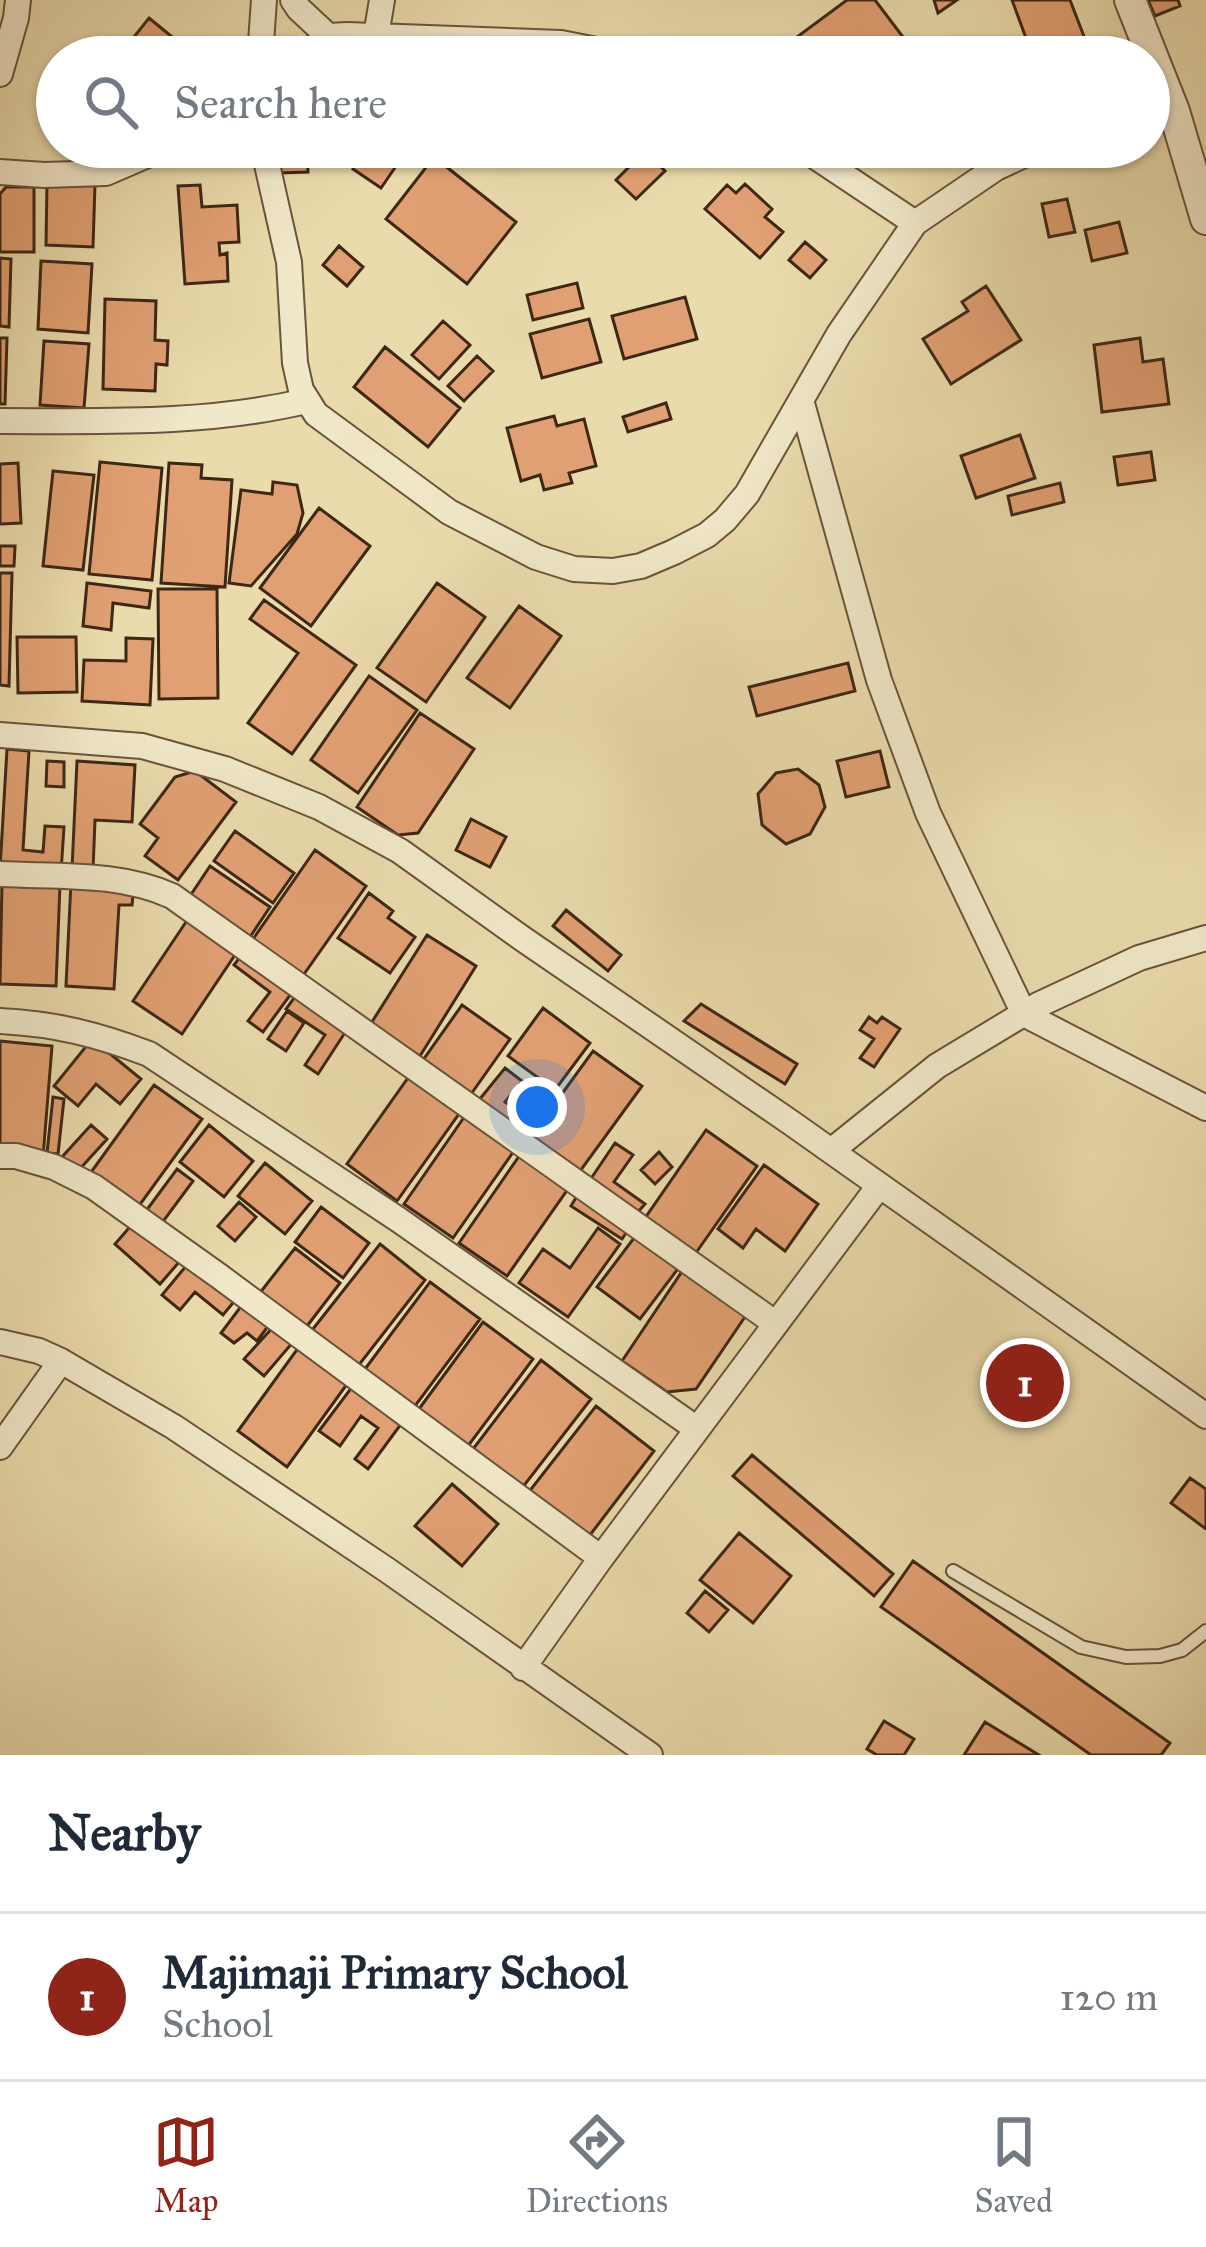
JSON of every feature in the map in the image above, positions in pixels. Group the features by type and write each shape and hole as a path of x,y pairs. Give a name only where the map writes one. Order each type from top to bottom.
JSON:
{"street":[{"path":"0,74 18,0"},
{"path":"261,36 264,0"},
{"path":"293,0 328,36 376,36 382,0"},
{"path":"1130,0 1140,36"},
{"path":"1170,135 1206,219"},
{"path":"0,172 106,173 118,168"},
{"path":"268,168 289,262 295,364 306,401 316,414 449,512 536,557 574,569 613,571 674,552 725,520 747,494 839,334 915,224 996,168"},
{"path":"832,168 915,224"},
{"path":"801,400 895,724 928,813 1024,1013 1206,1108"},
{"path":"0,422 212,417 306,401"},
{"path":"0,734 142,746 225,769 319,807 400,851 1206,1416"},
{"path":"0,874 123,880 172,896 775,1323"},
{"path":"831,1151 938,1066 1024,1013 1139,958 1206,938"},
{"path":"0,1021 46,1023 149,1054 399,1220 698,1429"},
{"path":"0,1156 54,1167 94,1187 601,1558"},
{"path":"523,1668 879,1186"},
{"path":"0,1342 62,1361 193,1440 650,1755"},
{"path":"0,1447 62,1361"}],"lane":[{"path":"953,1571 1081,1647 1126,1657 1160,1656 1182,1650 1206,1631"}],"building":[{"path":"847,0 875,0 902,36 798,36"},
{"path":"934,0 957,0 938,13"},
{"path":"1012,0 1070,0 1084,36 1025,36"},
{"path":"1148,0 1178,0 1180,6 1155,16"},
{"path":"149,18 171,36 135,36"},
{"path":"279,168 308,168 308,172 279,173"},
{"path":"354,168 395,168 381,188"},
{"path":"425,168 448,168 516,222 467,284 386,219"},
{"path":"628,168 665,171 636,199 616,180"},
{"path":"47,182 95,184 93,247 46,245"},
{"path":"745,184 772,209 765,217 783,232 760,258 705,209 727,185 736,193"},
{"path":"200,185 202,207 237,205 239,242 219,243 220,255 227,253 228,281 185,284 178,186"},
{"path":"6,187 34,187 34,252 0,252 0,194"},
{"path":"1067,199 1075,232 1049,237 1042,204"},
{"path":"1119,222 1127,253 1092,261 1085,230"},
{"path":"805,242 826,260 810,278 789,260"},
{"path":"339,246 363,267 347,286 323,265"},
{"path":"0,258 11,259 9,327 0,326"},
{"path":"41,261 92,264 88,333 38,329"},
{"path":"577,283 583,308 533,320 527,295"},
{"path":"986,286 1021,340 951,384 923,339 968,311 962,302"},
{"path":"685,297 697,339 624,359 612,316"},
{"path":"105,299 156,301 155,340 168,341 167,365 156,364 155,391 103,389"},
{"path":"589,319 601,362 542,378 530,334"},
{"path":"443,321 470,345 439,379 412,355"},
{"path":"0,338 7,338 5,404 0,404"},
{"path":"1140,338 1143,362 1163,359 1169,404 1102,412 1094,345"},
{"path":"44,341 89,344 84,408 40,405"},
{"path":"385,347 460,408 428,447 354,387"},
{"path":"477,356 493,371 464,401 448,386"},
{"path":"666,403 671,419 628,432 623,417"},
{"path":"554,416 557,426 584,419 596,466 569,473 572,483 544,490 540,475 521,481 507,428"},
{"path":"1020,435 1035,478 976,498 961,456"},
{"path":"1151,452 1155,480 1118,485 1114,457"},
{"path":"100,462 162,468 152,580 89,574"},
{"path":"18,463 21,523 0,524 0,464"},
{"path":"169,463 202,465 201,478 232,480 225,587 161,583"},
{"path":"53,471 94,475 83,570 43,566"},
{"path":"273,482 297,485 303,513 297,534 251,586 229,583 241,490 272,494"},
{"path":"1060,483 1064,502 1012,515 1008,496"},
{"path":"319,508 370,546 311,626 260,588"},
{"path":"0,546 15,546 14,566 0,566"},
{"path":"0,573 12,573 9,686 0,685"},
{"path":"87,583 151,591 149,608 113,603 111,630 83,626"},
{"path":"437,583 485,617 426,702 377,668"},
{"path":"158,589 217,589 218,698 159,699"},
{"path":"264,600 356,665 292,754 248,723 298,653 250,619"},
{"path":"519,606 561,636 510,708 467,678"},
{"path":"17,637 76,637 77,692 18,693"},
{"path":"126,638 153,639 150,705 82,701 84,660 126,661"},
{"path":"848,663 855,691 757,716 749,687"},
{"path":"369,676 417,710 358,793 311,760"},
{"path":"420,713 474,749 418,833 398,835 357,807"},
{"path":"7,749 29,751 23,850 43,852 45,826 64,827 61,873 0,869"},
{"path":"880,751 889,787 846,797 837,761"},
{"path":"47,761 64,762 64,787 46,786"},
{"path":"77,761 135,765 132,822 95,820 93,870 72,869"},
{"path":"798,769 819,785 825,807 810,834 786,844 762,825 758,794 776,773"},
{"path":"195,771 236,802 178,880 145,856 158,838 140,824 175,777"},
{"path":"471,819 506,837 490,867 456,850"},
{"path":"235,831 294,873 273,903 214,861"},
{"path":"315,850 366,886 302,977 251,942"},
{"path":"210,866 270,907 250,937 190,896"},
{"path":"2,882 60,885 56,986 0,984"},
{"path":"71,882 134,886 132,905 119,905 114,989 66,986"},
{"path":"369,893 393,911 388,918 415,937 390,973 338,938"},
{"path":"566,910 621,955 608,971 553,926"},
{"path":"190,916 239,949 182,1034 133,1001"},
{"path":"427,935 476,966 420,1056 370,1025"},
{"path":"246,949 296,987 263,1032 248,1021 270,992 234,965"},
{"path":"299,991 350,1025 318,1074 305,1065 325,1035 286,1009"},
{"path":"701,1004 797,1064 785,1084 684,1021"},
{"path":"462,1005 510,1039 469,1097 421,1063"},
{"path":"543,1008 590,1043 555,1090 508,1056"},
{"path":"287,1011 304,1023 286,1051 268,1039"},
{"path":"869,1017 877,1023 882,1017 900,1029 874,1067 860,1058 874,1039 860,1030"},
{"path":"92,1039 141,1079 120,1104 96,1084 78,1106 54,1086"},
{"path":"0,1041 52,1046 43,1157 0,1154"},
{"path":"593,1051 642,1086 578,1174 529,1139"},
{"path":"505,1068 522,1081 505,1102 532,1122 523,1134 479,1100"},
{"path":"410,1075 461,1111 397,1201 347,1164"},
{"path":"154,1085 202,1119 136,1210 89,1175"},
{"path":"53,1097 64,1099 58,1154 47,1153"},
{"path":"467,1113 516,1148 453,1238 404,1204"},
{"path":"91,1125 107,1139 78,1171 62,1157"},
{"path":"209,1125 253,1161 224,1197 180,1162"},
{"path":"706,1130 757,1166 693,1257 643,1221"},
{"path":"615,1143 633,1155 614,1182 645,1204 637,1213 590,1180"},
{"path":"522,1152 570,1186 507,1276 459,1243"},
{"path":"659,1152 672,1167 655,1184 641,1170"},
{"path":"265,1163 312,1201 285,1234 238,1196"},
{"path":"764,1165 818,1204 785,1251 756,1229 743,1248 718,1229"},
{"path":"177,1169 193,1181 159,1227 143,1215"},
{"path":"578,1194 630,1227 622,1239 571,1206"},
{"path":"239,1202 256,1217 235,1241 218,1226"},
{"path":"321,1207 369,1243 343,1278 295,1242"},
{"path":"135,1221 180,1261 160,1284 115,1244"},
{"path":"598,1228 620,1244 568,1317 519,1283 543,1249 570,1268"},
{"path":"637,1234 680,1266 640,1319 597,1287"},
{"path":"380,1244 425,1280 355,1370 309,1334"},
{"path":"295,1248 340,1283 304,1330 259,1294"},
{"path":"191,1260 237,1298 223,1315 195,1292 180,1310 162,1295"},
{"path":"687,1264 751,1308 696,1389 667,1392 622,1361"},
{"path":"430,1282 480,1319 412,1410 362,1373"},
{"path":"242,1305 269,1325 257,1341 247,1333 234,1343 221,1333"},
{"path":"483,1322 533,1359 465,1450 416,1413"},
{"path":"275,1325 294,1341 264,1376 244,1359"},
{"path":"301,1344 350,1380 287,1467 238,1431"},
{"path":"541,1360 591,1399 519,1492 470,1453"},
{"path":"355,1383 404,1420 368,1469 355,1459 378,1428 361,1416 340,1446 319,1431"},
{"path":"596,1406 654,1451 587,1539 528,1493"},
{"path":"752,1455 893,1574 874,1596 733,1476"},
{"path":"1190,1478 1206,1489 1206,1529 1171,1503"},
{"path":"452,1484 498,1524 462,1566 415,1526"},
{"path":"739,1533 791,1576 753,1623 700,1580"},
{"path":"913,1561 1170,1743 1161,1755 1091,1755 881,1607"},
{"path":"705,1591 728,1610 709,1632 687,1613"},
{"path":"884,1721 914,1739 904,1755 877,1755 867,1749"},
{"path":"985,1722 1039,1755 964,1755"}],"place":[{"name":"Majimaji Primary School","path":"1025,1383"}]}
